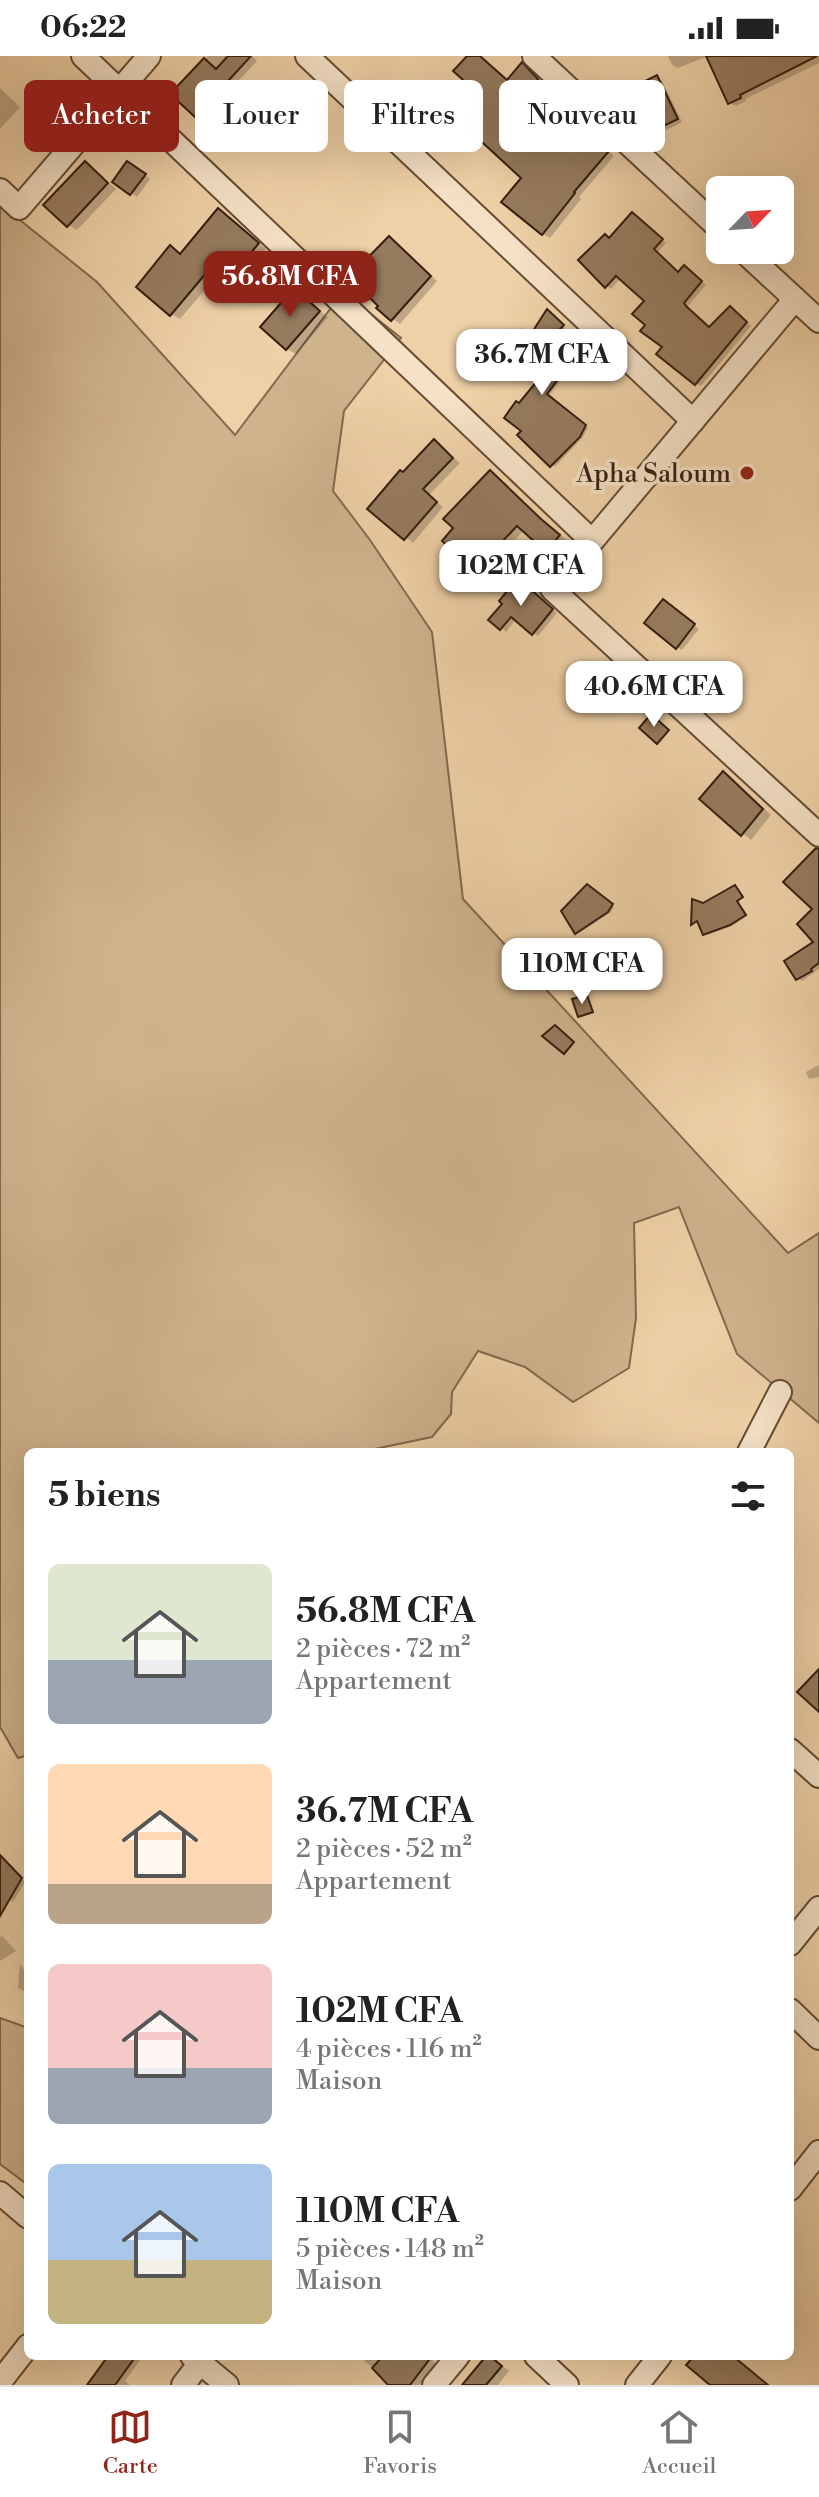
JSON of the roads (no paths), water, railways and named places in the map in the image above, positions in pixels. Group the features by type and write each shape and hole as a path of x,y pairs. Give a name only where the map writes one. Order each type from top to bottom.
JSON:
{"street":[{"path":"83,56 108,80"},
{"path":"128,80 149,56"},
{"path":"307,56 693,421"},
{"path":"534,56 706,216"},
{"path":"179,147 591,540"},
{"path":"0,190 19,208 66,152"},
{"path":"757,264 819,321"},
{"path":"795,299 552,589 819,835"},
{"path":"751,1448 780,1392"},
{"path":"794,1754 819,1776"},
{"path":"794,1939 819,1908"},
{"path":"794,2014 819,2038"},
{"path":"794,2184 819,2152"},
{"path":"0,2193 24,2214"},
{"path":"0,2382 24,2351"},
{"path":"183,2385 196,2360 227,2385"},
{"path":"434,2385 455,2360"},
{"path":"540,2360 567,2385"},
{"path":"637,2385 657,2360"}],"place":[{"name":"Apha Saloum","path":"747,473"}]}
